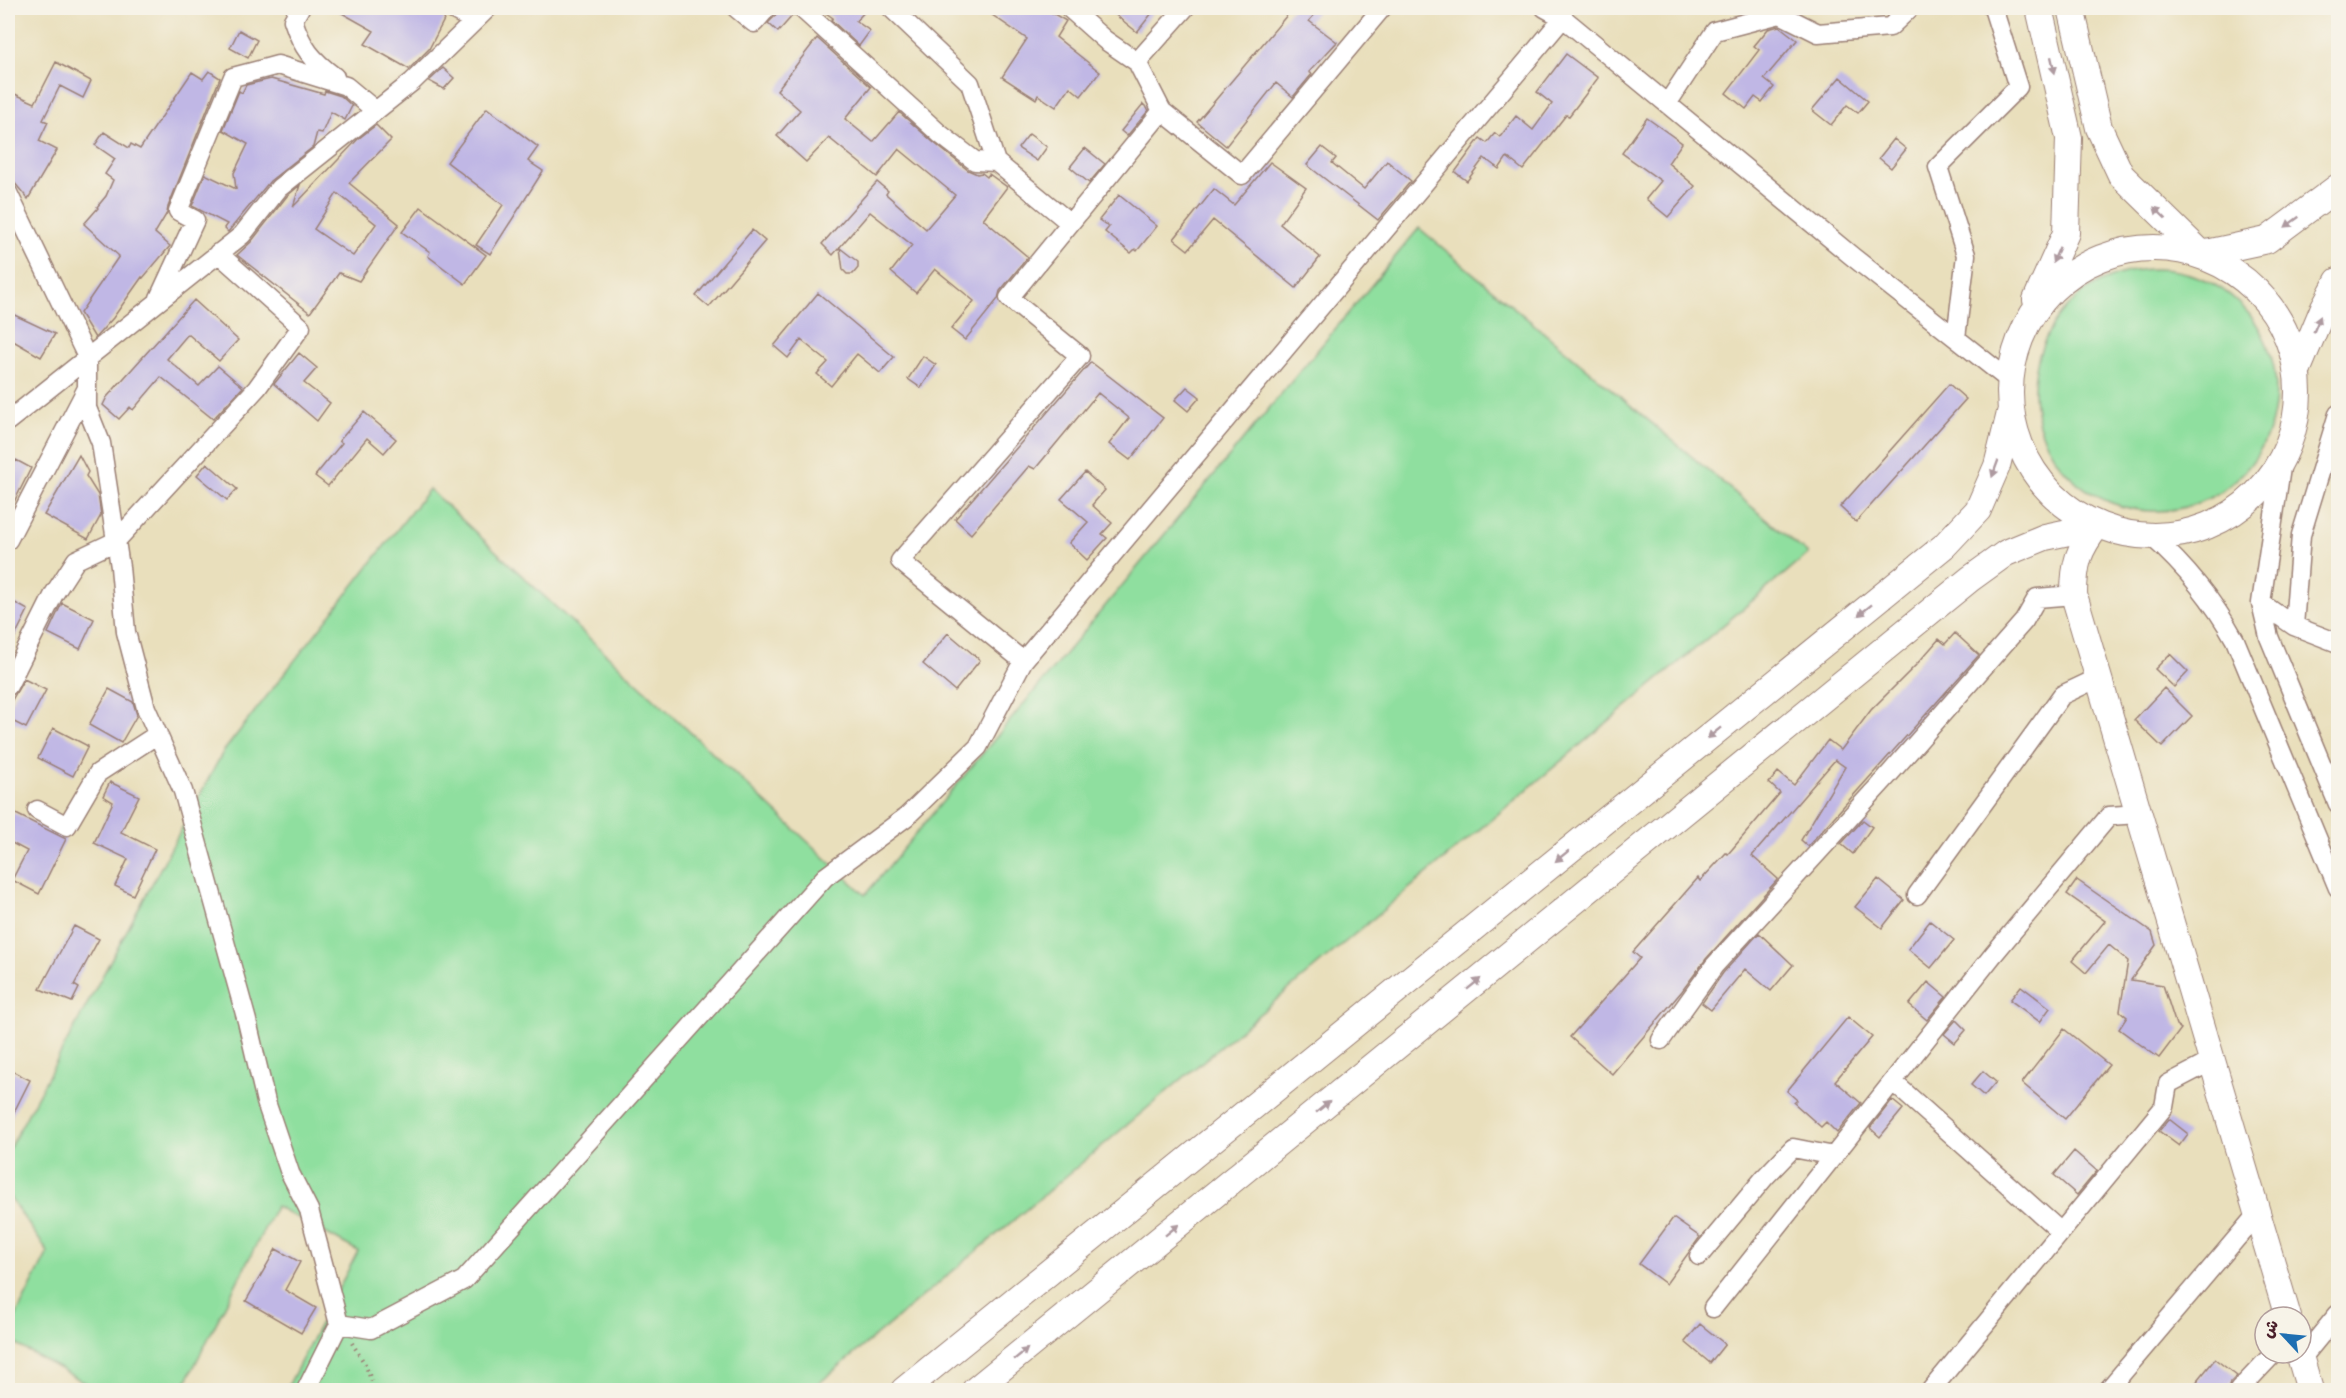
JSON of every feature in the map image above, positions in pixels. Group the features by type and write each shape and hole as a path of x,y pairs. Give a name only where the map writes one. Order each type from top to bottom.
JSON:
{"main road":[{"path":"904,1390 1944,546 1978,510 1997,466 2010,413 2009,380 2020,337 2066,234 2069,138 2039,8"},
{"path":"2010,413 2025,460 2056,499 2097,526 2135,536 2175,536 2213,525 2253,498 2282,461 2298,416 2298,369 2281,319 2247,279 2202,254 2121,175 2099,128 2071,8"},
{"path":"2020,337 2049,291 2094,259 2147,246 2202,254 2267,240 2338,187"},
{"path":"2298,369 2324,307 2338,281"},
{"path":"2097,526 2082,545 2074,570 2074,595 2285,1305"},
{"path":"975,1390 1970,579 2006,553 2045,537 2097,526"},
{"path":"2303,1365 2310,1390"}],"street":[{"path":"300,8 293,20 299,38 313,61 376,111"},
{"path":"450,8 474,21"},
{"path":"8,421 242,235 279,188 412,82 488,8"},
{"path":"736,8 754,23 767,8"},
{"path":"801,8 940,134 975,161 996,162"},
{"path":"891,8 970,83 996,162 1070,223"},
{"path":"1069,8 1105,40 1137,62 1162,111 1242,175 1382,8"},
{"path":"1137,62 1185,8"},
{"path":"1545,8 1563,18 1853,257 2009,380"},
{"path":"1667,104 1715,31 1780,14 1818,33 1890,27 1910,8"},
{"path":"1956,338 1966,255 1938,167 2018,87 1993,8"},
{"path":"339,1324 371,1329 464,1280 825,878 906,817 978,747 1023,661 1563,18"},
{"path":"157,302 195,220 178,211 233,77 278,65 346,86"},
{"path":"1023,661 900,561 1080,356 1008,298 1162,111"},
{"path":"8,193 87,357 87,408 101,443 116,542 126,632 146,708 183,791 247,1021 266,1102 290,1173 309,1210 339,1324 306,1390"},
{"path":"8,686 54,594 76,560 116,542 257,388 302,327 218,253"},
{"path":"8,540 87,388"},
{"path":"2294,626 2301,535 2338,414"},
{"path":"2282,461 2273,508 2261,603 2269,637 2338,804"},
{"path":"2151,536 2191,574 2223,618 2235,640 2338,888"},
{"path":"1660,1040 1714,966 1886,779 2024,621 2037,598 2074,595"},
{"path":"2261,603 2294,626 2338,643"},
{"path":"1917,895 2062,695 2098,678"},
{"path":"37,810 67,826 98,773 158,734"},
{"path":"1713,1308 1993,955 2109,816 2139,814"},
{"path":"1931,1390 2164,1107 2168,1084 2212,1061"},
{"path":"1893,1082 2061,1232"},
{"path":"1699,1256 1765,1177 1793,1148 1834,1156"},
{"path":"2108,1390 2258,1213"},
{"path":"2313,1342 2338,1314"},
{"path":"2239,1390 2263,1365"}],"path":[{"path":"339,1324 365,1364 375,1390"}],"green space":[{"path":"1419,228 1808,554 811,1390 286,1390 358,1251 276,1206 182,1390 98,1390 8,1340 8,1332 48,1252 8,1195 8,1151 223,752 429,489 865,895"},
{"path":"2155,269 2179,271 2212,283 2232,297 2248,313 2262,333 2271,355 2276,390 2274,414 2262,447 2248,467 2232,483 2212,497 2190,506 2155,511 2131,509 2098,497 2078,483 2062,467 2048,447 2039,425 2034,390 2036,366 2048,333 2062,313 2078,297 2098,283 2120,274"}],"building":[{"path":"333,8 439,8 445,18 429,49 409,69 365,44 374,31"},
{"path":"778,8 790,8 793,15 778,32 768,23 776,15"},
{"path":"819,8 868,8 856,21 870,31 859,46 831,20 833,18"},
{"path":"982,8 1044,8 1066,21 1056,37 1100,72 1081,96 1070,87 1056,107 1038,95 1036,99 1002,77 1027,39"},
{"path":"1107,8 1156,8 1137,32"},
{"path":"1293,8 1320,8 1309,21 1337,42 1309,72 1312,74 1293,97 1276,83 1226,146 1197,122"},
{"path":"1779,26 1797,40 1764,79 1774,87 1762,102 1755,97 1746,109 1726,93 1759,50 1754,46 1768,29"},
{"path":"239,30 257,40 248,58 230,48"},
{"path":"817,38 871,87 845,119 873,142 899,112 968,170 977,174 982,173 987,177 989,174 1007,187 983,219 1028,257 965,340 951,329 974,301 935,269 916,293 891,272 912,245 870,212 833,255 822,244 877,182 888,191 886,194 926,229 955,195 899,149 877,177 829,138 806,162 777,136 800,110 777,90"},
{"path":"1566,54 1598,78 1523,170 1507,157 1499,169 1484,158 1467,181 1455,172 1480,138 1487,143 1495,133 1500,137 1516,116 1533,130 1552,104 1537,92"},
{"path":"56,62 91,81 83,98 60,86 43,120 48,122 39,141 57,150 28,199 8,175 8,91 35,103"},
{"path":"443,68 454,78 444,89 429,81"},
{"path":"209,71 220,78 167,213 155,233 170,246 142,277 113,318 95,338 80,313 119,256 84,224 106,196 113,180 105,174 115,159 95,145 104,132 129,148 131,144 140,149 192,72 203,79"},
{"path":"1840,77 1868,101 1858,113 1847,105 1831,125 1812,110"},
{"path":"271,79 324,94 325,91 341,96 352,106 345,120 331,112 322,133 317,132 313,147 270,181 228,232 224,228 227,224 192,206 205,174 236,189 234,173 248,144 223,130 239,91 242,93 246,85"},
{"path":"1143,104 1149,110 1127,136 1121,131"},
{"path":"487,108 538,147 528,161 543,171 490,254 476,245 503,205 447,162"},
{"path":"1647,118 1682,143 1668,163 1695,186 1668,217 1646,199 1661,181 1622,153"},
{"path":"376,125 391,140 349,183 399,224 359,281 339,273 310,313 237,255 251,242 287,196 300,185 293,207 358,139","holes":["337,193 376,224 353,256 314,229"]},
{"path":"1029,134 1047,147 1037,161 1018,148"},
{"path":"1894,139 1906,149 1891,168 1879,158"},
{"path":"1322,147 1336,158 1332,163 1364,189 1387,161 1411,181 1378,220 1307,165"},
{"path":"1085,148 1105,164 1089,183 1070,167"},
{"path":"1270,162 1306,188 1280,224 1320,257 1296,288 1213,220 1188,250 1174,239 1214,189 1234,205"},
{"path":"1119,195 1157,226 1137,251 1135,249 1131,253 1105,232 1109,227 1099,220"},
{"path":"421,207 486,255 465,284 428,256 430,252 402,232"},
{"path":"752,230 765,241 709,307 696,296"},
{"path":"840,248 858,262 858,268 853,274 847,274 843,270"},
{"path":"818,293 894,357 880,373 857,354 831,386 817,374 828,362 801,340 788,358 774,346"},
{"path":"194,300 238,340 219,361 188,334 167,359 199,386 218,366 243,387 213,419 161,377 133,410 130,407 119,419 103,405 107,397"},
{"path":"8,312 55,334 41,357 8,338"},
{"path":"299,353 317,368 304,383 330,403 317,421 274,384"},
{"path":"923,356 936,365 921,388 908,379"},
{"path":"1091,362 1163,418 1130,460 1109,444 1129,418 1098,393 1035,469 1029,466 971,534 955,519"},
{"path":"1949,384 1966,399 1856,522 1840,507"},
{"path":"1187,387 1200,397 1188,411 1175,400"},
{"path":"364,412 396,439 384,453 367,438 328,486 315,476 342,443 339,441"},
{"path":"79,455 88,472 86,476 98,495 101,515 88,539 44,515"},
{"path":"16,460 31,468 8,514 8,476"},
{"path":"207,463 237,489 227,500 197,475"},
{"path":"1085,472 1105,490 1092,505 1112,523 1102,534 1107,538 1087,560 1069,543 1088,522 1061,499"},
{"path":"8,599 28,610 8,650"},
{"path":"62,603 94,619 80,649 48,633"},
{"path":"948,633 980,660 955,691 923,664"},
{"path":"1955,633 1979,655 1808,846 1801,840 1845,767 1835,760 1752,856 1778,879 1706,959 1612,1074 1570,1037 1640,958 1633,952 1698,878 1700,881 1726,853 1728,854 1780,793 1769,783 1778,772 1794,785 1828,740 1841,750 1871,710 1939,639 1945,644"},
{"path":"2170,654 2188,672 2174,687 2155,669"},
{"path":"24,679 46,690 26,728 8,719 8,707"},
{"path":"2164,688 2192,716 2162,747 2134,720"},
{"path":"109,689 133,702 137,715 121,743 89,725"},
{"path":"53,728 88,746 73,776 38,758"},
{"path":"110,782 139,796 121,832 155,849 133,895 115,886 128,859 94,843 113,802 103,796"},
{"path":"8,810 66,839 39,894 12,880 27,851 8,841"},
{"path":"1863,820 1872,827 1853,854 1841,844"},
{"path":"1878,879 1904,900 1882,928 1855,907"},
{"path":"2077,880 2152,932 2156,945 2131,980 2163,985 2176,1025 2181,1029 2159,1058 2119,1029 2127,1017 2120,1011 2128,961 2109,945 2086,973 2072,961 2105,921 2067,894"},
{"path":"1930,921 1954,940 1931,968 1908,949"},
{"path":"74,926 99,939 74,985 79,988 72,1002 40,989"},
{"path":"1759,933 1793,965 1771,991 1745,969 1711,1010 1702,1003 1723,973"},
{"path":"1928,982 1946,997 1927,1020 1909,1005"},
{"path":"2021,986 2050,1008 2040,1022 2010,1000"},
{"path":"1848,1017 1872,1037 1835,1081 1861,1103 1837,1133 1826,1122 1821,1127 1794,1103 1797,1100 1787,1091"},
{"path":"1956,1020 1966,1030 1955,1043 1944,1034"},
{"path":"2064,1029 2109,1065 2065,1119 2022,1083"},
{"path":"8,1069 30,1080 8,1124"},
{"path":"1983,1071 1996,1082 1984,1096 1971,1085"},
{"path":"1892,1100 1903,1109 1880,1137 1870,1128"},
{"path":"2169,1119 2188,1134 2179,1146 2159,1131"},
{"path":"2074,1151 2097,1171 2077,1195 2054,1175"},
{"path":"1673,1218 1700,1237 1666,1284 1639,1264"},
{"path":"276,1249 300,1262 285,1290 316,1308 301,1333 246,1301"},
{"path":"1700,1324 1725,1344 1710,1363 1685,1342"},
{"path":"2215,1359 2237,1376 2230,1383 2228,1390 2190,1390"}]}
